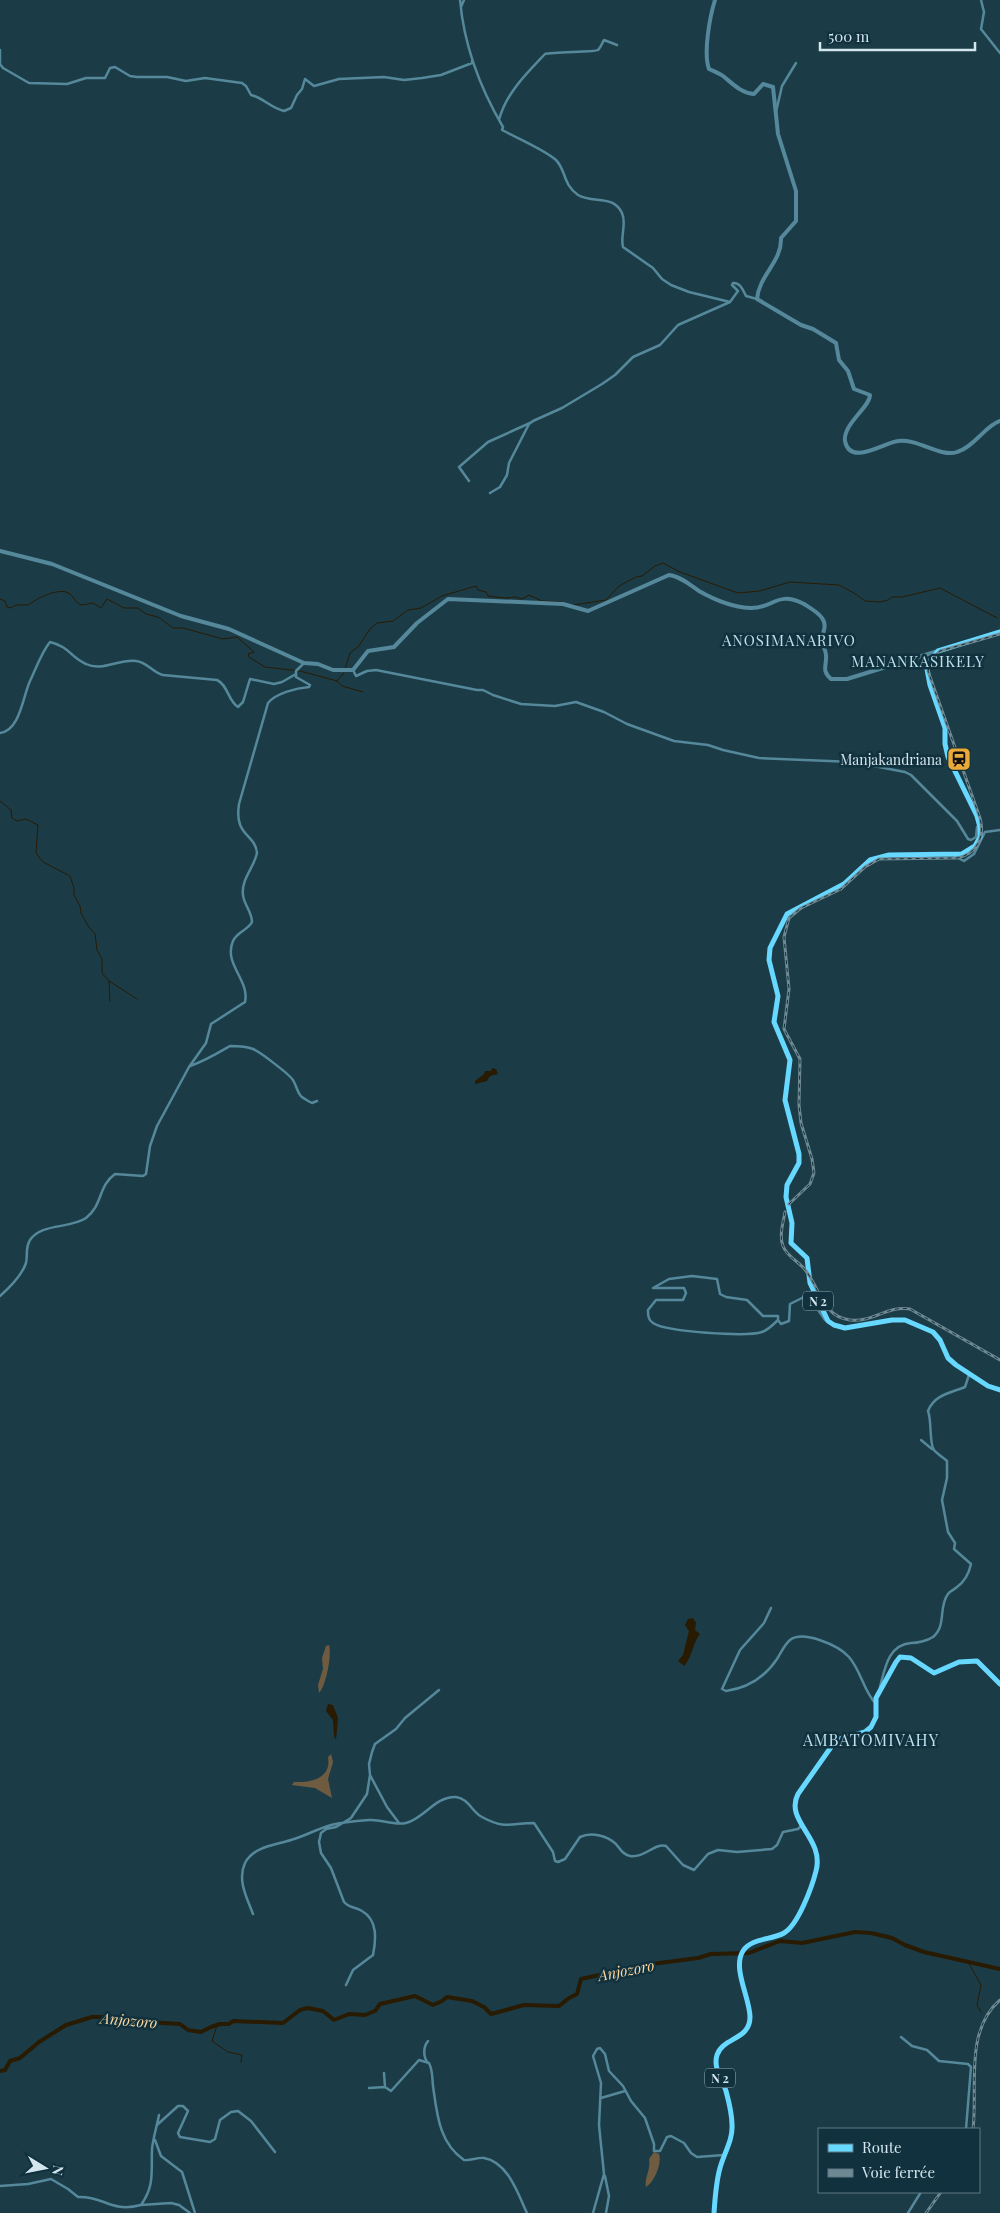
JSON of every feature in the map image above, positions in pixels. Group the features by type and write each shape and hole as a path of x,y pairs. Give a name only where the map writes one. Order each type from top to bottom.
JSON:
{"main road":[{"path":"980,826 948,757 945,744 945,728 927,676 928,663 938,651 1000,632"},
{"name":"N 2","path":"980,826 980,837 975,846 962,854 889,855 870,860 844,884 788,914 770,948 769,960 778,996 774,1022 790,1060 785,1100 799,1154 799,1163 788,1185 786,1197 792,1223 791,1243 807,1258 810,1283 828,1320 834,1325 844,1328 892,1320 905,1320 933,1332 940,1340 948,1358 988,1386 1000,1390"},
{"name":"N 2","path":"714,2213 718,2177 731,2138 732,2120 727,2094 716,2065 716,2056 721,2049 742,2035 750,2022 749,2005 740,1971 742,1953 753,1943 783,1934 792,1928 814,1878 818,1860 814,1843 802,1825 795,1806 800,1792 836,1740 861,1733 872,1727 876,1717 878,1697 896,1662 902,1657 910,1658 935,1673 956,1663 975,1661 982,1665 1000,1684"}],"street":[{"path":"460,0 472,61 502,130 557,160 566,182 572,190 581,196 609,200 617,206 622,213 624,222 623,247 653,268 662,279 689,292 730,302"},
{"path":"460,7 464,0"},
{"path":"715,0 711,10 711,24 706,47 709,69 723,76 730,83 748,94 754,94 763,84 772,86 778,134 796,186 797,216 781,238 782,247 780,253 762,281 757,299"},
{"path":"981,0 984,12 982,29 1000,53"},
{"path":"498,120 503,105 545,54 569,51 595,51 600,48 604,40 617,45"},
{"path":"0,50 0,64 3,68 29,83 67,84 86,78 105,78 110,68 115,66 122,72 138,77 167,77 186,81 205,78 242,82 251,96 256,96 272,107 284,111 291,108 297,95 302,90 305,79 314,86 339,79 384,78 404,80 442,75 472,61"},
{"path":"776,113 782,86 796,63"},
{"path":"469,480 459,467 488,442 562,408 615,375 633,357 660,345 678,325 730,302 738,291 732,285 735,283 742,287 746,296 757,299 836,343 839,360 848,371 854,389 870,395 869,402 855,417 845,438 850,450 857,453 899,441 924,445 948,454 956,453 1000,421"},
{"path":"490,493 500,487 506,475 509,462 529,424 533,422"},
{"path":"0,551 43,561 120,590 181,616 229,629 304,663 318,664 329,669 342,671 351,670 368,651 394,647 417,622 448,599 563,604 588,611 669,575 679,578 700,591 734,606 761,607 777,600 792,598 810,607 820,616 825,624 822,641 826,656 824,671 831,679 847,679 938,651"},
{"path":"0,733 6,733 12,728 23,705 29,683 50,642 65,647 86,664 99,668 114,663 137,661 148,666 155,673 162,675 217,680 222,682 234,704 238,707 243,702 250,679 274,684 282,682 296,673 304,663"},
{"path":"351,670 356,676 368,671 384,671 483,690 521,704 555,706 576,702 604,712 627,724 674,741 708,745 759,758 852,762 905,772 911,775 957,821 968,839 976,837 977,828 980,826"},
{"path":"0,1296 10,1287 26,1264 26,1248 38,1232 74,1223 87,1217 99,1202 104,1183 115,1174 143,1176 146,1174 153,1136 189,1067 206,1043 211,1024 222,1015 241,1006 246,998 241,980 232,963 231,948 236,936 252,922 251,914 244,903 243,887 257,853 254,844 242,831 238,810 268,703 278,696 310,687 310,685 296,677 296,673"},
{"path":"953,855 964,861 974,854 985,832 1000,830"},
{"path":"189,1067 209,1058 214,1053 223,1052 230,1046 243,1046 259,1052 278,1066 293,1080 298,1094 302,1097 312,1103 318,1101"},
{"path":"778,1320 766,1330 754,1334 698,1333 658,1326 649,1318 648,1310 656,1300 683,1300 685,1296 684,1288 653,1288 669,1280 692,1276 717,1279 720,1293 723,1296 747,1300 763,1316 778,1316 781,1324 789,1322 790,1304 806,1296 812,1301 824,1320 828,1320"},
{"path":"933,1450 928,1411 932,1401 964,1387 969,1374"},
{"path":"878,1697 890,1653 900,1644 917,1643 932,1638 942,1624 943,1606 948,1593 958,1587 964,1580 971,1564 954,1549 955,1543 948,1532 942,1500 946,1478 946,1461 922,1440"},
{"path":"771,1608 764,1623 740,1650 722,1689 726,1691 751,1685 776,1661 790,1640 801,1635 834,1644 848,1656 858,1669 868,1694 876,1704"},
{"path":"346,1985 353,1970 373,1955 376,1936 367,1915 361,1910 347,1906 344,1902 331,1868 321,1853 321,1833 351,1818 367,1794 370,1775 369,1764 375,1744 396,1729 405,1718 439,1690"},
{"path":"370,1775 394,1819 400,1824"},
{"path":"253,1914 242,1879 246,1861 264,1847 340,1824 379,1820 400,1824 414,1820 442,1800 456,1798 465,1800 475,1813 492,1822 507,1826 534,1823 553,1852 555,1860 558,1862 565,1859 580,1837 594,1834 610,1840 622,1852 630,1856 640,1856 659,1845 666,1846 683,1865 694,1870 708,1854 718,1850 736,1852 772,1849 777,1845 783,1832 798,1829 802,1825"},
{"path":"901,2037 912,2046 927,2050 939,2062 968,2064 971,2067 966,2128"},
{"path":"428,2041 425,2045 424,2056 432,2072 437,2118 445,2142 464,2160 481,2158 492,2161 499,2166 512,2181 527,2213"},
{"path":"606,2213 609,2196 607,2180 604,2174 599,2125 601,2083 593,2056 596,2049 600,2048 605,2054 609,2071 623,2086 645,2118 654,2144 654,2151 660,2151 667,2137 671,2136 684,2143 691,2153 698,2157 724,2155"},
{"path":"369,2088 385,2087 392,2090 419,2060 428,2063"},
{"path":"384,2073 385,2087"},
{"path":"601,2098 625,2091"},
{"path":"157,2125 178,2106 184,2106 188,2111 178,2133 180,2137 210,2142 215,2139 220,2120 231,2112 238,2112 251,2121 275,2152"},
{"path":"141,2205 149,2193 153,2169 152,2149 159,2115"},
{"path":"155,2134 157,2149 161,2156 182,2172 195,2213"},
{"path":"593,2213 604,2174"},
{"path":"0,2186 12,2186 51,2179 68,2188 78,2197 92,2196 112,2206 127,2209 141,2205 171,2203 179,2205 190,2213"},
{"path":"908,2213 920,2193"}],"shaded area":[{"path":"492,1068 496,1069 498,1074 490,1076 487,1081 475,1084 475,1081 485,1071 491,1071"},
{"path":"693,1618 696,1623 695,1630 700,1634 684,1666 678,1661 683,1655 689,1631 685,1625 688,1619"},
{"path":"329,1645 328,1670 319,1693 318,1685 323,1669 322,1658 326,1646"},
{"path":"328,1704 333,1705 338,1718 336,1740 333,1720 326,1711"},
{"path":"331,1754 333,1762 328,1779 332,1798 315,1788 292,1785 294,1782 319,1778 327,1770 328,1757"},
{"path":"654,2152 659,2154 659,2167 652,2181 646,2187 649,2159"}],"waterway":[{"path":"573,605 606,600 619,586 642,576 655,566 663,563 680,572 738,593 760,591 790,582 839,585 865,601 880,602 892,597 902,597 940,588 997,618"},
{"path":"345,669 350,653 359,646 369,630 377,623 393,621 408,610 421,608 442,596 476,586 478,590 486,592 488,596 522,599 529,595 542,601 562,602"},
{"path":"0,599 5,601 7,607 11,608 16,605 28,605 54,592 66,592 82,605 93,603 101,608 107,599 124,608 138,608 146,614 158,617 173,628 183,628 223,639 237,637 254,652 248,654 249,657 265,667 300,671 337,681 344,673"},
{"path":"337,681 342,686 363,692"},
{"path":"0,801 11,810 12,818 17,821 26,819 38,825 36,853 43,862 70,876 74,895 80,906 81,913 95,934 97,950 102,959 102,973 109,981 137,999"},
{"path":"109,981 110,1001"},
{"name":"Anjozoro","path":"0,2071 5,2070 10,2061 20,2058 39,2042 66,2025 92,2017 107,2017 117,2022 180,2024 188,2030 201,2032 220,2024 229,2024 233,2021 283,2023 300,2010 308,2008 323,2011 334,2020 349,2014 365,2015 375,2011 380,2004 415,1996 433,2005 447,1997 472,2001 484,2007 491,2014 524,2005 559,2006 577,1994 581,1979 644,1965 698,1958 711,1954 749,1953 780,1941 802,1943 855,1932 871,1933 892,1938 924,1952 1000,1969"},
{"path":"968,1962 981,1985 977,2005 981,2012"},
{"path":"217,2025 212,2041 228,2052 242,2055 241,2062"}],"railway":[{"path":"789,1204 810,1184 814,1173 812,1159 801,1123 799,1105 800,1059 784,1029 789,989 784,937 789,918 801,908 841,889 865,867 879,859 957,858 970,853 978,844 981,832 980,818 928,671 932,659 940,651 1000,634"},
{"path":"785,1212 781,1234 783,1246 787,1253 806,1271 823,1301 834,1314 841,1318 858,1320 894,1309 910,1309 1000,1360"},
{"path":"973,2128 977,2043 981,2027 989,2013 1000,2000"},
{"path":"926,2213 940,2193"}],"place":[{"name":"Manjakandriana","path":"959,759"}],"district":[{"name":"ANOSIMANARIVO","path":"789,640"},
{"name":"MANANKASIKELY","path":"918,661"},
{"name":"AMBATOMIVAHY","path":"871,1739"}]}
